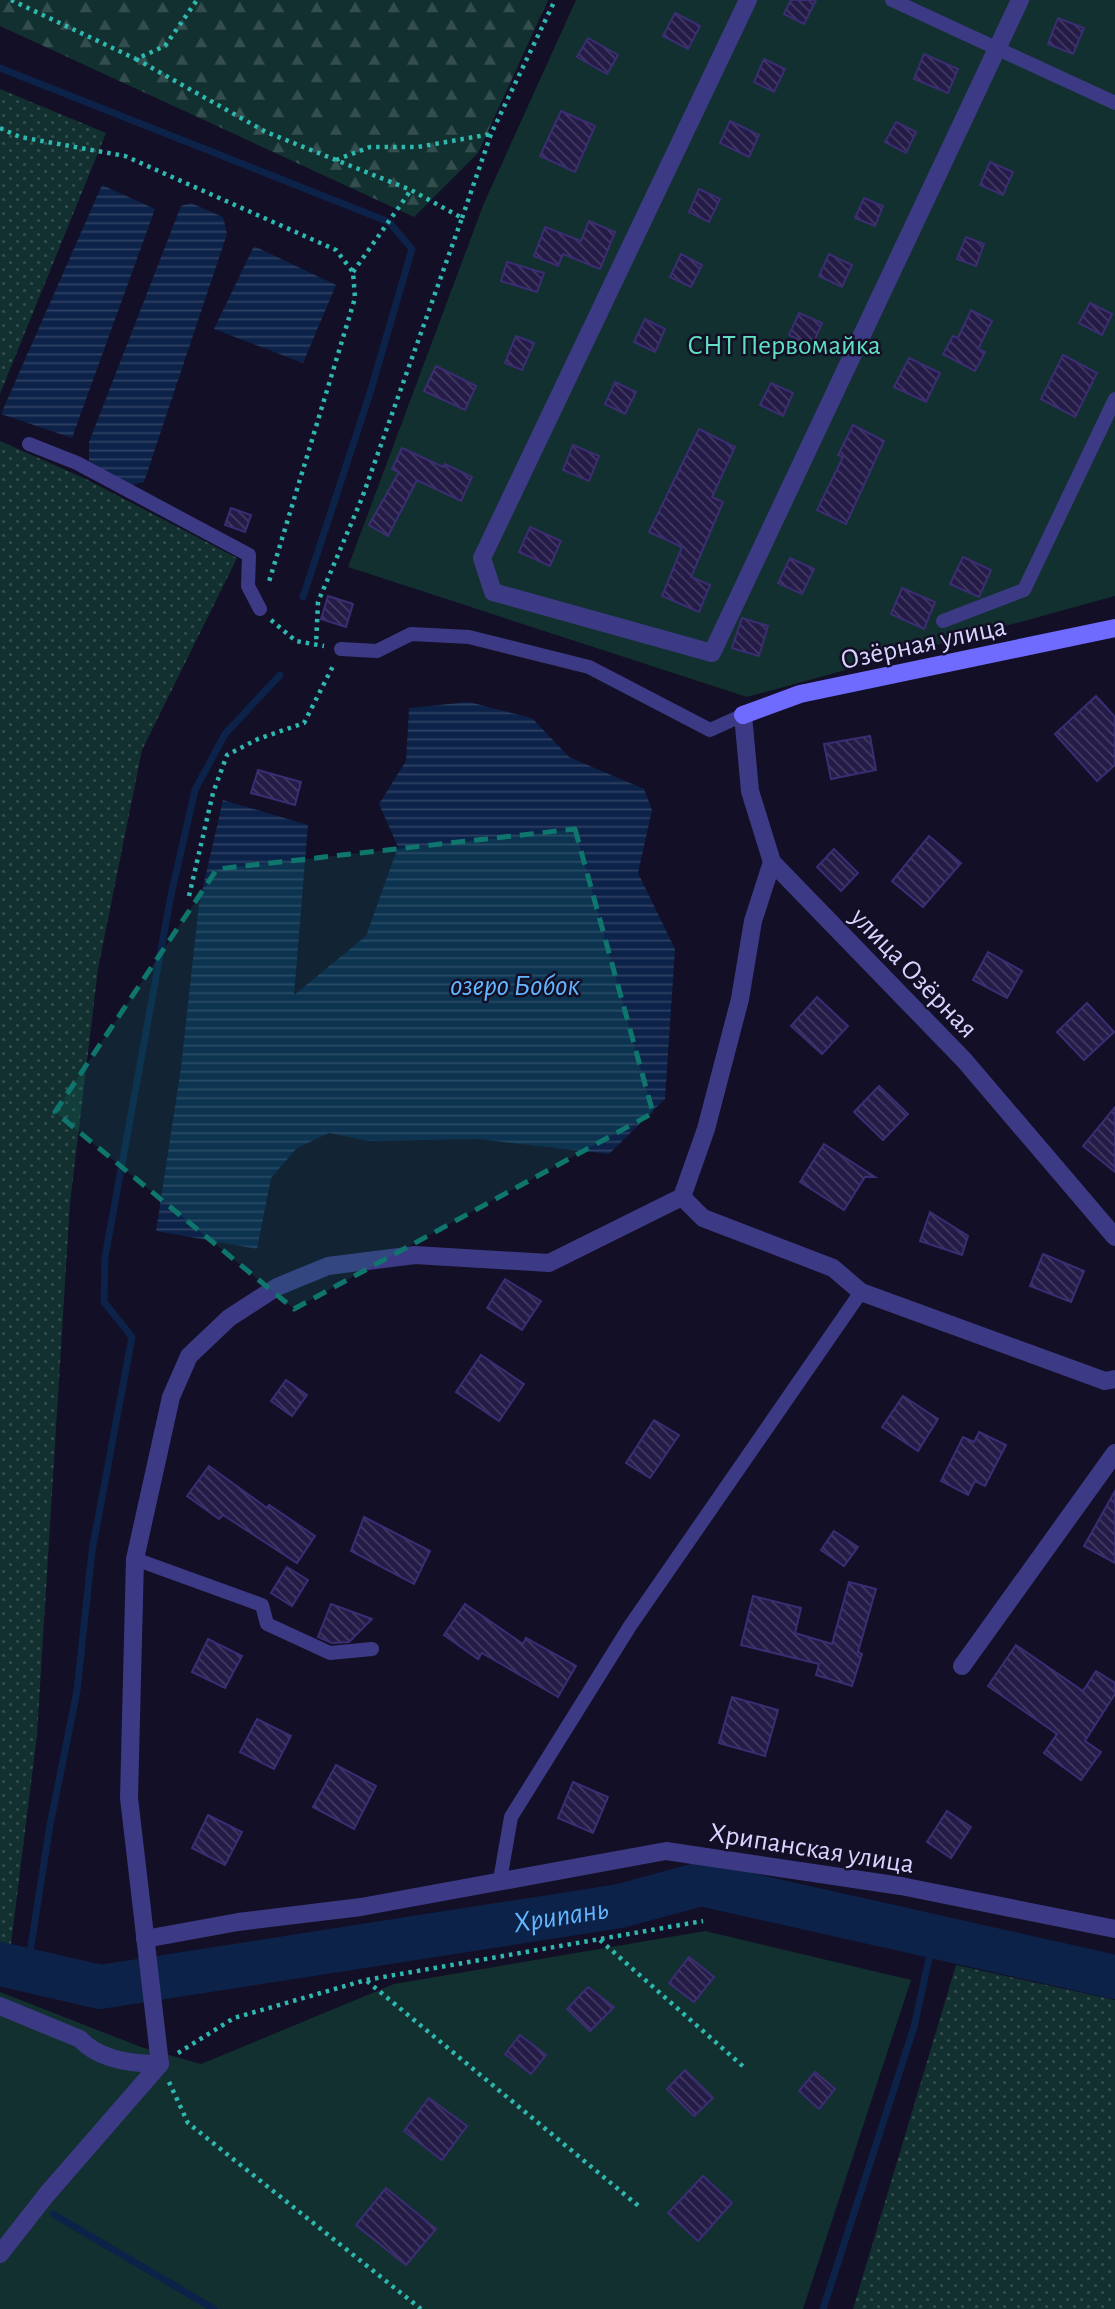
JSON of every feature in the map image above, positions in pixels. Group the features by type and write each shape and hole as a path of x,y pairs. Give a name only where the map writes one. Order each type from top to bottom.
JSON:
{"street":[{"path":"748,0 482,558 493,592 712,653 1020,0"},
{"name":"Озёрная улица","path":"743,715 800,694 1115,628"},
{"name":"улица Озёрная","path":"743,715 750,791 772,862 964,1060 1115,1237"},
{"path":"0,2255 47,2194 160,2063 129,1798 135,1559 171,1397 190,1356 239,1312 277,1287 328,1266 415,1255 549,1263 682,1197 706,1129 740,999 753,921 772,862"},
{"path":"682,1197 702,1218 833,1268 861,1292 1105,1381 1115,1379"},
{"path":"962,1666 1115,1452"},
{"name":"Хрипанская улица","path":"145,1939 238,1922 360,1906 666,1851 901,1886 1115,1929"},
{"path":"0,2006 80,2039 87,2047 134,2064 160,2063"}],"lane":[{"path":"892,0 997,51 1115,103"},
{"path":"943,621 1024,590 1115,399"},
{"path":"29,444 77,463 249,555 248,586 260,610"},
{"path":"341,649 377,651 411,634 469,637 589,667 710,730 743,715"},
{"path":"500,1880 511,1817 630,1626 861,1292"},
{"path":"135,1559 262,1605 267,1624 330,1653 372,1650"}],"path":[{"path":"11,0 136,59 266,132 411,190 462,218"},
{"path":"136,59 164,46 197,0"},
{"path":"316,645 318,602 371,474 491,134 555,0"},
{"path":"0,128 20,137 125,156 335,250 353,272 355,298 260,610 296,641 341,649 304,723 258,739 227,755 213,793 189,896"},
{"path":"335,160 370,147 418,147 491,134"},
{"path":"353,272 411,190"},
{"path":"421,2309 188,2123 160,2063 234,2018 366,1980 702,1922"},
{"path":"599,1940 746,2069"},
{"path":"366,1980 641,2208"}],"highlighted area":[{"path":"575,829 653,1113 294,1309 55,1112 217,869"}],"green space":[{"path":"0,0 548,0 478,153 414,217 0,26"},
{"name":"СНТ Первомайка","path":"576,0 1115,0 1115,596 747,697 348,567 484,203"},
{"path":"0,89 106,133 0,394"},
{"path":"0,441 86,479 237,558 142,750 98,969 70,1203 37,1735 10,1952 0,1949"},
{"path":"705,1931 911,1980 803,2309 0,2309 0,1992 141,2047 201,2064 394,1984"},
{"path":"956,1965 1115,2000 1115,2309 853,2309"}],"water":[{"path":"102,185 155,209 72,438 1,414"},
{"path":"191,203 223,217 227,234 144,482 131,485 89,462 89,442 181,206"},
{"path":"254,246 336,285 303,363 214,329"},
{"name":"озеро Бобок","path":"469,702 532,718 569,757 644,789 652,810 638,873 675,949 665,1099 609,1154 478,1139 369,1141 329,1133 297,1148 271,1178 257,1249 156,1231 181,1068 199,904 223,800 308,825 294,995 366,936 398,847 379,804 406,761 409,708"}],"building":[{"path":"791,0 816,0 804,24 784,14"},
{"path":"675,13 700,26 688,49 663,36"},
{"path":"1058,18 1084,28 1073,54 1048,44"},
{"path":"588,38 618,55 607,74 577,57"},
{"path":"924,54 958,69 948,93 914,79"},
{"path":"764,59 785,69 774,92 754,82"},
{"path":"561,111 595,126 575,172 540,156"},
{"path":"730,121 759,135 749,157 720,143"},
{"path":"896,122 916,132 906,153 885,142"},
{"path":"990,162 1013,172 1003,195 980,185"},
{"path":"699,189 720,199 709,222 689,212"},
{"path":"864,198 883,206 875,226 855,218"},
{"path":"589,221 615,232 600,269 563,254 558,266 534,256 545,227 581,241"},
{"path":"966,237 984,244 976,266 957,259"},
{"path":"681,254 702,265 691,287 670,277"},
{"path":"829,254 852,265 842,287 819,276"},
{"path":"507,262 544,273 537,292 501,281"},
{"path":"1090,303 1112,314 1102,335 1079,323"},
{"path":"971,310 992,321 978,349 985,352 975,371 943,354 953,336 958,338"},
{"path":"799,313 822,323 812,346 789,335"},
{"path":"645,319 665,329 655,352 634,342"},
{"path":"516,336 534,343 522,370 505,363"},
{"path":"1063,355 1097,373 1075,417 1041,399"},
{"path":"909,358 940,373 926,402 894,387"},
{"path":"436,366 476,386 465,410 424,391"},
{"path":"615,382 636,392 625,414 605,404"},
{"path":"771,383 793,393 783,416 760,405"},
{"path":"853,425 884,441 846,524 817,510 843,457 838,455"},
{"path":"699,429 735,447 712,497 723,502 691,577 710,585 699,612 662,596 682,547 649,532"},
{"path":"573,445 599,456 589,481 563,470"},
{"path":"402,448 472,477 461,501 417,480 388,536 369,525 399,472 392,469"},
{"path":"231,508 251,515 245,532 225,525"},
{"path":"530,527 561,541 550,566 519,552"},
{"path":"963,557 991,570 979,597 950,584"},
{"path":"790,558 814,569 802,594 778,583"},
{"path":"902,588 935,602 924,629 891,614"},
{"path":"328,596 353,604 346,627 321,619"},
{"path":"742,618 768,626 759,656 732,648"},
{"path":"1096,696 1115,717 1115,765 1097,781 1055,734"},
{"path":"870,736 876,770 831,779 824,744"},
{"path":"258,770 301,782 295,805 251,793"},
{"path":"929,836 961,863 923,907 892,881"},
{"path":"834,849 858,873 841,891 817,867"},
{"path":"988,952 1022,971 1007,998 973,980"},
{"path":"817,997 848,1026 822,1054 791,1026"},
{"path":"1087,1003 1114,1032 1084,1060 1057,1032"},
{"path":"879,1086 908,1114 883,1140 854,1112"},
{"path":"1115,1107 1115,1172 1083,1146"},
{"path":"824,1144 875,1177 865,1177 844,1210 800,1182"},
{"path":"930,1212 968,1236 962,1255 920,1241"},
{"path":"1043,1254 1084,1271 1071,1302 1030,1286"},
{"path":"505,1279 541,1301 522,1330 487,1308"},
{"path":"481,1355 524,1384 499,1421 456,1392"},
{"path":"286,1380 307,1395 292,1416 271,1401"},
{"path":"903,1396 938,1419 918,1451 882,1427"},
{"path":"654,1420 679,1435 650,1478 626,1463"},
{"path":"979,1432 1006,1445 985,1486 975,1481 968,1495 941,1481 963,1437 974,1442"},
{"path":"209,1466 267,1508 269,1505 315,1536 297,1563 223,1515 219,1519 187,1496"},
{"path":"1115,1491 1115,1563 1084,1546"},
{"path":"364,1517 430,1551 414,1584 351,1551"},
{"path":"834,1531 858,1547 844,1566 821,1550"},
{"path":"287,1567 308,1580 292,1606 271,1593"},
{"path":"849,1582 876,1589 858,1652 862,1654 852,1686 816,1675 819,1664 741,1645 753,1596 801,1608 795,1633 832,1644"},
{"path":"331,1604 372,1619 349,1642 332,1643 318,1637"},
{"path":"465,1604 523,1644 526,1638 576,1666 558,1697 482,1653 478,1659 444,1635"},
{"path":"208,1639 242,1656 225,1688 192,1672"},
{"path":"1016,1645 1083,1691 1096,1671 1115,1683 1115,1694 1085,1741 1101,1752 1081,1780 1044,1753 1057,1734 988,1686"},
{"path":"732,1697 778,1710 765,1756 719,1743"},
{"path":"257,1719 291,1736 274,1769 240,1752"},
{"path":"336,1765 376,1786 354,1829 313,1807"},
{"path":"573,1782 608,1797 593,1833 558,1818"},
{"path":"947,1811 971,1827 951,1858 927,1842"},
{"path":"208,1815 242,1832 225,1865 192,1848"},
{"path":"689,1957 714,1977 694,2002 669,1983"},
{"path":"588,1987 614,2007 590,2031 567,2009"},
{"path":"520,2035 546,2055 531,2074 505,2054"},
{"path":"685,2070 713,2098 694,2116 667,2089"},
{"path":"815,2072 835,2089 819,2109 799,2091"},
{"path":"429,2098 467,2126 442,2160 404,2131"},
{"path":"703,2176 732,2203 698,2241 668,2213"},
{"path":"386,2188 436,2229 406,2265 356,2225"}],"waterway":[{"path":"0,68 389,222 412,249 370,393 303,597"},
{"path":"27,1971 50,1825 77,1691 92,1551 132,1337 104,1302 105,1257 171,895 195,790 225,734 280,675"},
{"name":"Хрипань","path":"0,1964 100,1987 620,1906 701,1884 1115,1977"},
{"path":"823,2309 914,2027 934,1936"},
{"path":"53,2214 214,2309"}]}
